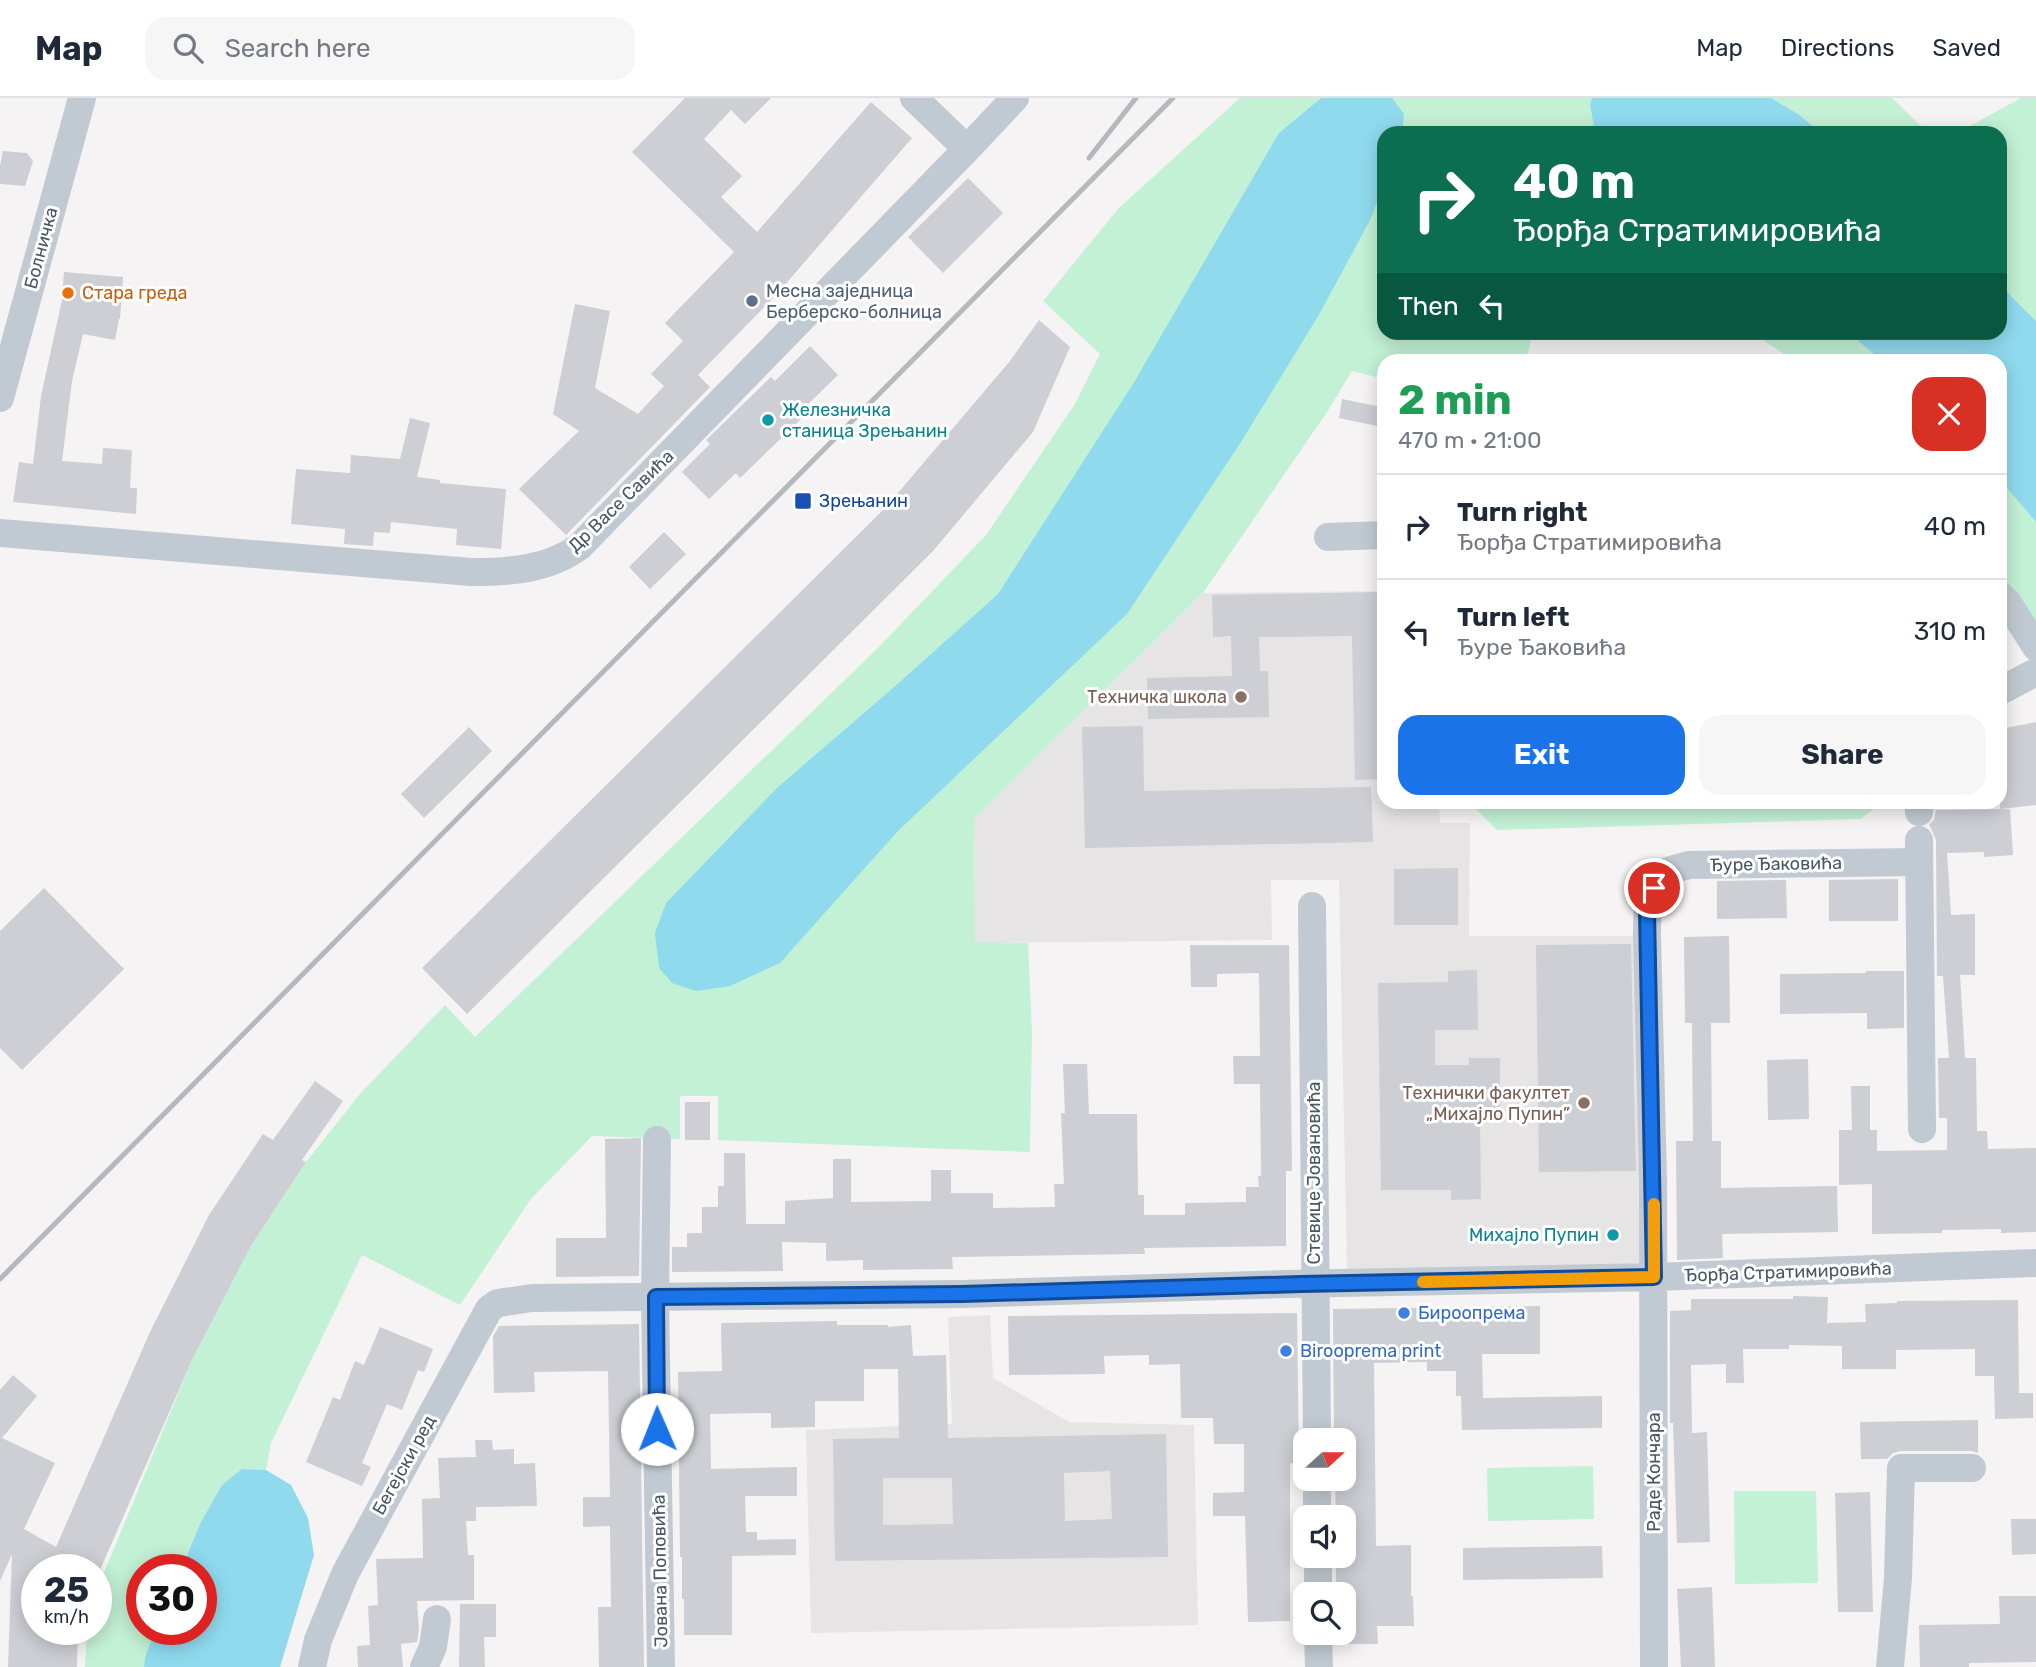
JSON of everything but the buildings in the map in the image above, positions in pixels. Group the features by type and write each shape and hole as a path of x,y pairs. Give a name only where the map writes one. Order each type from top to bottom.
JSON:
{"street":[{"name":"Болничка","path":"0,398 82,98"},
{"path":"914,98 967,149"},
{"name":"Др Васе Савића","path":"0,533 471,572 520,569 557,560 579,547 1015,98"},
{"path":"1328,537 1377,535"},
{"path":"2007,602 2036,647"},
{"path":"2007,687 2036,672"},
{"name":"Ђуре Ђаковића","path":"1654,1277 1647,922 1649,899 1661,877 1670,870 1689,865 1919,851 1922,1129"},
{"name":"Стевице Јовановића","path":"1312,906 1317,1428"},
{"name":"Јована Поповића","path":"657,1140 656,1297 661,1667"},
{"name":"Ђорђа Стратимировића","path":"532,1298 962,1294 1654,1277 2036,1264"},
{"name":"Раде Кончара","path":"1654,1277 1654,1667"},
{"name":"Бегејски ред","path":"312,1667 318,1640 345,1574 489,1310 498,1303 532,1298"},
{"path":"1890,1667 1898,1578 1901,1468 1972,1468"},
{"path":"424,1667 433,1647 437,1619"},
{"path":"1318,1645 1319,1667"}],"shaded area":[{"path":"1377,591 1377,809 1439,809 1440,823 1470,823 1469,936 1639,936 1641,1270 1347,1269 1339,880 1271,880 1272,940 975,943 974,819 1203,593"},
{"path":"990,1315 993,1378 1069,1422 1194,1425 1198,1625 811,1633 806,1430 952,1424 948,1317"}],"green space":[{"path":"1240,98 1592,98 1590,105 1594,126 1377,126 1377,340 1531,340 1528,354 1377,354 1377,377 1352,371 1203,593 974,819 975,942 1028,943 1032,1032 1030,1152 718,1140 718,1096 680,1096 680,1139 592,1136 530,1200 460,1305 362,1255 271,1443 266,1470 242,1469 200,1524 188,1554 126,1554 126,1645 150,1645 144,1667 85,1667 86,1645 112,1645 112,1554 192,1360 252,1244 306,1162 360,1094 445,1005 475,1037 878,648 986,535 1075,404 1100,354 1043,301 1118,209"},
{"path":"1771,98 1892,98 1921,126 1813,126"},
{"path":"2021,98 2036,98 2036,321 2007,292 2007,126 1970,126"},
{"path":"1763,340 1857,340 1874,354 1784,354"},
{"path":"2007,488 2036,522 2036,624 2007,584"},
{"path":"1476,809 1874,809 1861,819 1497,830"},
{"path":"1593,1466 1594,1519 1488,1521 1487,1468"},
{"path":"1734,1491 1816,1491 1818,1583 1735,1584"}],"water":[{"path":"1321,98 1392,98 1404,114 1403,126 1377,126 1377,203 1320,313 1241,442 1127,614 897,832 780,963 730,986 696,991 672,983 659,968 655,933 666,903 777,788 998,594 1133,384 1279,133"},
{"path":"1592,98 1771,98 1813,126 1594,126 1590,105"},
{"path":"2007,292 2036,321 2036,522 2007,488 2007,354 1874,354 1857,340 2007,340"},
{"path":"242,1469 266,1470 291,1485 308,1518 314,1555 280,1667 144,1667 150,1645 217,1645 217,1554 188,1554 200,1524 222,1485"}],"railway":[{"path":"1089,158 1136,98"},
{"path":"0,1279 1173,98"}],"slow traffic":[{"path":"1423,1282 1654,1277 1654,1204"}],"place":[{"name":"Стара греда","path":"68,293"},
{"name":"Месна заједница Берберско-болница","path":"752,301"},
{"name":"Железничка станица Зрењанин","path":"768,420"},
{"name":"Зрењанин","path":"803,501"},
{"name":"Техничка школа","path":"1241,697"},
{"name":"Технички факултет „Михајло Пупин”","path":"1584,1103"},
{"name":"Михајло Пупин","path":"1613,1235"},
{"name":"Бироопрема","path":"1404,1313"},
{"name":"Birooprema print","path":"1286,1351"}],"route":[{"path":"657,1429 656,1297 962,1294 1654,1277 1647,911 1654,888"}]}
